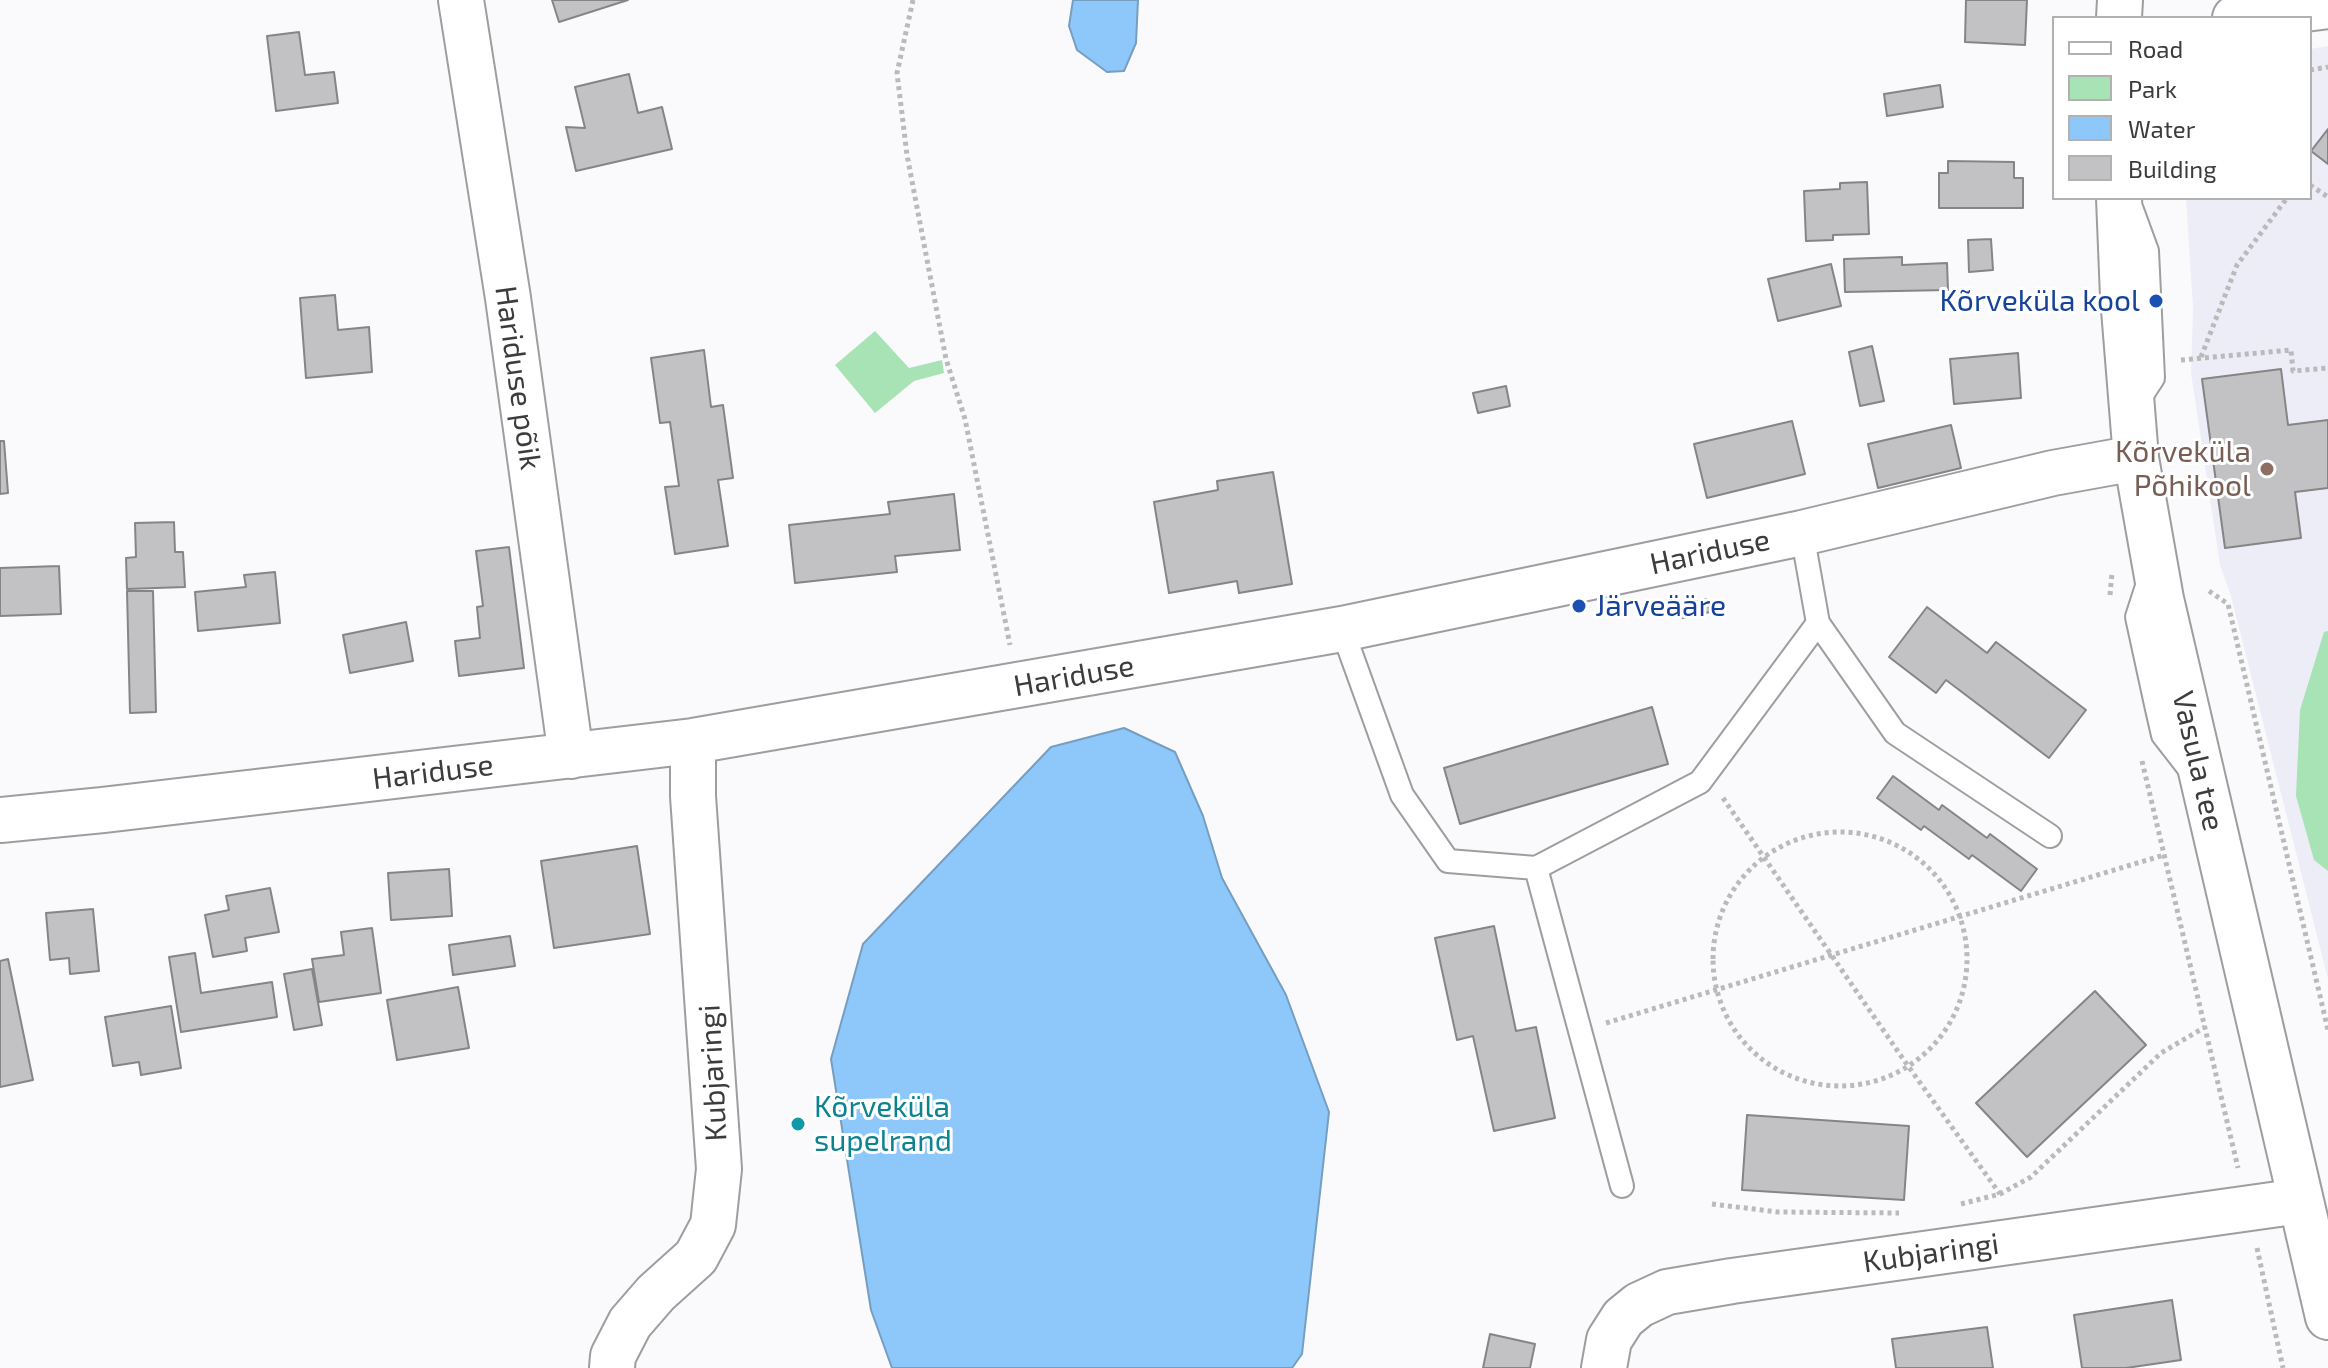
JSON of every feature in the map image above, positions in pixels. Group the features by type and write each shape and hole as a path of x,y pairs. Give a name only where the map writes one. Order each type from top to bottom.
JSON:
{"street":[{"name":"Hariduse põik","path":"461,0 508,298 571,756"},
{"path":"2250,16 2328,6"},
{"name":"Vasula tee","path":"2119,200 2136,458 2134,566 2205,788 2314,1198 2328,1317"},
{"name":"Hariduse","path":"0,820 693,741 1342,629 1802,533 2053,473 2136,458"},
{"name":"Kubjaringi","path":"612,1368 613,1356 630,1323 656,1293 696,1257 713,1225 719,1169 693,796 693,741"},
{"name":"Kubjaringi","path":"1604,1368 1609,1340 1623,1318 1639,1305 1667,1292 2314,1198"}],"lane":[{"path":"2128,200 2147,251 2153,378 2131,412"},
{"path":"1802,533 1818,623 1895,733 2050,836"},
{"path":"1342,629 1402,795 1448,861 1536,868 1700,782 1818,623"},
{"path":"1536,868 1622,1186"}],"path":[{"path":"913,0 897,73 907,155 946,359 965,419 1018,685"},
{"path":"2201,357 2237,265 2286,200"},
{"path":"2177,361 2291,350 2293,371 2328,368"},
{"path":"2110,599 2134,566"},
{"path":"2209,591 2228,604 2328,1030"},
{"path":"2140,750 2283,1368"},
{"path":"1707,774 2000,1194"},
{"path":"1836,831 1874,835 1909,851 1938,876 1962,915 1968,975 1959,1007 1942,1037 1908,1066 1887,1078 1852,1087 1816,1085 1782,1073 1752,1052 1730,1025 1716,991 1712,954 1719,916 1737,883 1764,856 1798,838 1836,831"},
{"path":"1580,1031 2164,855"},
{"path":"1953,1205 2000,1194 2031,1177 2161,1053 2205,1027"},
{"path":"1712,1204 1778,1212 1900,1213"}],"shaded area":[{"name":"Kõrveküla Põhikool","path":"2328,46 2328,979 2231,596 2220,565 2191,373 2193,308 2186,200 2312,200 2312,49"}],"green space":[{"path":"875,331 909,368 942,360 944,373 914,381 875,413 835,365"},
{"path":"2328,631 2328,871 2314,860 2296,796 2300,710 2324,632"}],"water":[{"path":"1073,0 1138,0 1136,43 1124,71 1107,72 1077,50 1069,26"},
{"path":"1124,728 1175,752 1203,816 1222,878 1286,995 1329,1112 1302,1354 1292,1368 892,1368 871,1310 831,1059 863,944 1051,747"}],"pier":[{"path":"895,1098 895,1112 835,1110 834,1103 859,1103 859,1099"}],"building":[{"path":"552,0 628,0 559,22"},
{"path":"1966,0 2027,0 2025,45 1965,42"},
{"path":"299,32 305,75 334,72 338,103 276,111 267,36"},
{"path":"629,74 638,113 662,107 672,149 576,171 566,127 585,128 575,87"},
{"path":"1940,85 1943,107 1887,116 1884,94"},
{"path":"2328,129 2328,164 2312,150"},
{"path":"1948,161 2014,162 2014,178 2023,178 2023,208 1939,208 1939,173 1948,173"},
{"path":"1867,182 1869,234 1833,235 1833,240 1806,241 1804,191 1840,189 1840,183"},
{"path":"1991,239 1993,270 1969,272 1968,240"},
{"path":"1902,257 1902,265 1947,263 1948,290 1845,292 1844,259"},
{"path":"1831,264 1841,306 1778,321 1768,279"},
{"path":"335,295 338,330 369,327 372,372 306,378 300,298"},
{"path":"1872,346 1884,401 1860,406 1849,352"},
{"path":"704,350 711,407 723,405 733,478 718,480 728,546 675,554 665,487 679,486 670,422 660,423 651,358"},
{"path":"2018,353 2021,398 1954,404 1950,359"},
{"path":"2281,369 2288,425 2328,420 2328,488 2295,492 2301,538 2225,548 2202,379"},
{"path":"1506,386 1510,406 1478,413 1473,393"},
{"path":"1792,421 1805,474 1707,498 1694,444"},
{"path":"1951,425 1961,468 1878,488 1868,444"},
{"path":"0,441 4,441 8,493 0,494"},
{"path":"1273,472 1292,584 1239,593 1237,581 1169,593 1154,502 1218,490 1217,481"},
{"path":"954,494 960,550 895,556 897,572 795,583 789,525 890,514 888,502"},
{"path":"174,522 175,552 183,552 185,587 127,589 126,558 136,557 135,523"},
{"path":"509,547 524,668 459,676 455,641 480,638 477,607 483,606 476,551"},
{"path":"59,566 61,614 0,616 0,568"},
{"path":"275,572 280,623 198,631 195,592 246,587 244,575"},
{"path":"127,591 153,591 156,712 130,713"},
{"path":"1707,599 1710,612 1682,618 1679,605"},
{"path":"1927,607 1987,653 1996,642 2086,710 2049,758 1946,680 1936,693 1889,657"},
{"path":"406,622 413,661 350,673 343,635"},
{"path":"1652,707 1668,764 1460,824 1444,768"},
{"path":"1893,776 1939,810 1942,805 1987,838 1990,834 2037,869 2021,891 1972,855 1969,859 1924,826 1921,830 1877,798"},
{"path":"637,846 650,934 554,948 541,861"},
{"path":"449,869 452,916 391,920 388,873"},
{"path":"270,888 279,932 245,938 247,951 213,957 205,915 229,910 226,896"},
{"path":"93,909 99,971 70,974 69,958 50,960 46,913"},
{"path":"1494,926 1516,1031 1536,1027 1555,1118 1494,1131 1473,1036 1457,1040 1435,938"},
{"path":"372,928 381,993 319,1002 312,959 344,955 341,932"},
{"path":"510,936 515,966 453,975 449,945"},
{"path":"195,953 201,993 272,982 277,1017 181,1032 169,957"},
{"path":"8,959 33,1080 0,1087 0,961"},
{"path":"312,969 322,1025 294,1030 284,974"},
{"path":"458,987 469,1048 397,1060 387,1000"},
{"path":"2095,991 2146,1045 2027,1157 1976,1103"},
{"path":"171,1006 181,1068 141,1075 139,1062 113,1066 105,1017"},
{"path":"1747,1115 1909,1126 1904,1200 1742,1190"},
{"path":"2172,1300 2181,1360 2126,1368 2082,1368 2074,1315"},
{"path":"1987,1327 1993,1368 1896,1368 1892,1339"},
{"path":"1490,1334 1535,1344 1530,1368 1483,1368"}],"place":[{"name":"Kõrveküla kool","path":"2156,301"},
{"name":"Kõrveküla Põhikool","path":"2267,469"},
{"name":"Järveääre","path":"1579,606"},
{"name":"Kõrveküla supelrand","path":"798,1124"}]}
